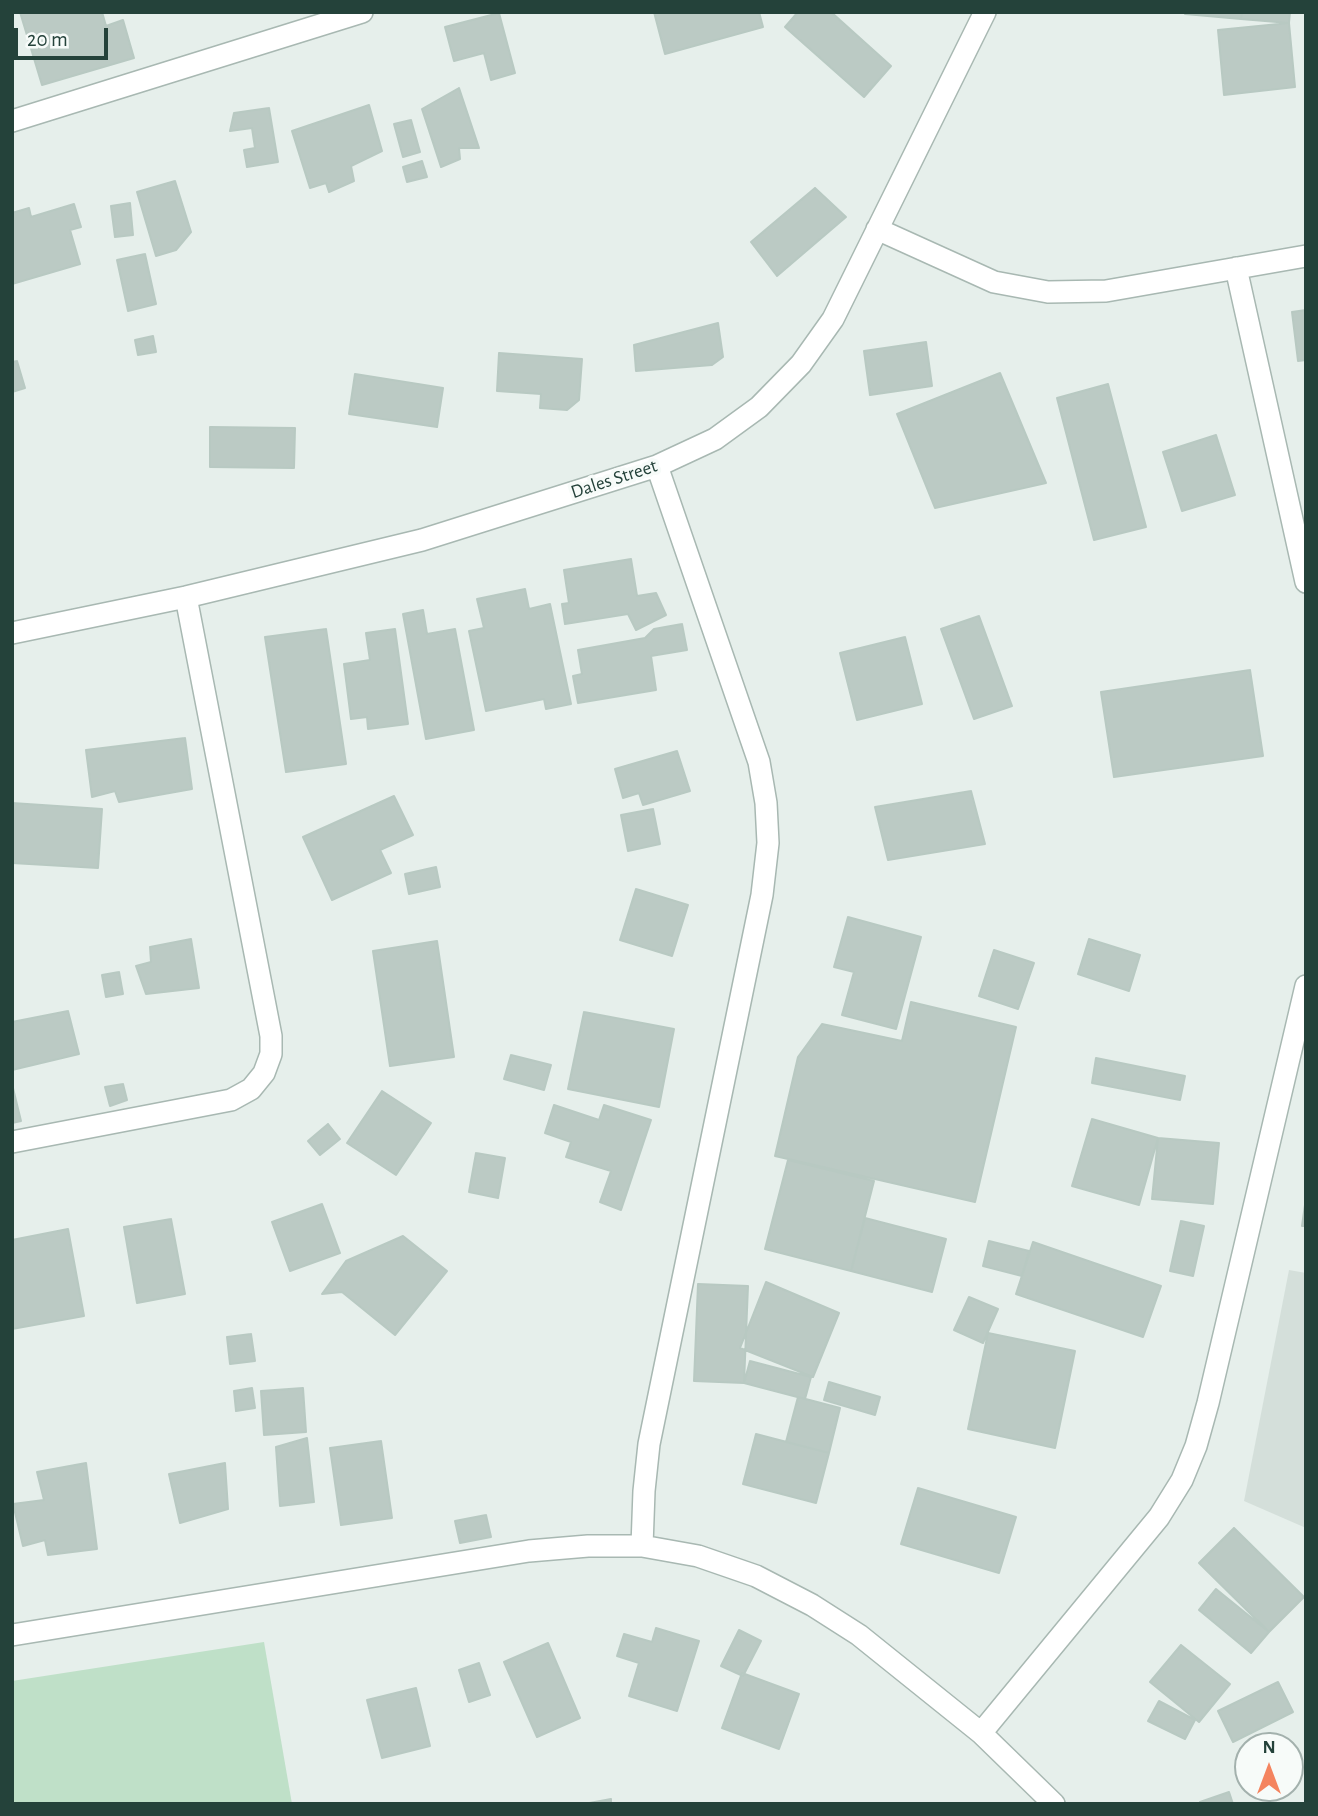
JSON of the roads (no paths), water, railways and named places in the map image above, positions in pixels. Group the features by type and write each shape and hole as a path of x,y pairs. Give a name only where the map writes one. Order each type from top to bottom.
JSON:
{"street":[{"path":"12,121 362,12"},
{"name":"Dales Street","path":"12,633 186,597 422,540 657,466 715,439 759,407 801,364 833,320 985,12"},
{"path":"877,229 995,282 1048,292 1106,291 1306,256"},
{"path":"1236,268 1306,582"},
{"path":"642,1546 649,1444 762,895 768,843 766,803 759,762 657,466"},
{"path":"12,1142 231,1100 251,1089 264,1073 271,1054 271,1036 186,597"},
{"path":"981,1733 1158,1517 1182,1480 1196,1447 1208,1403 1306,986"},
{"path":"12,1634 530,1551 587,1546 642,1546 698,1556 756,1576 812,1605 859,1635 981,1733 1054,1804"}]}
